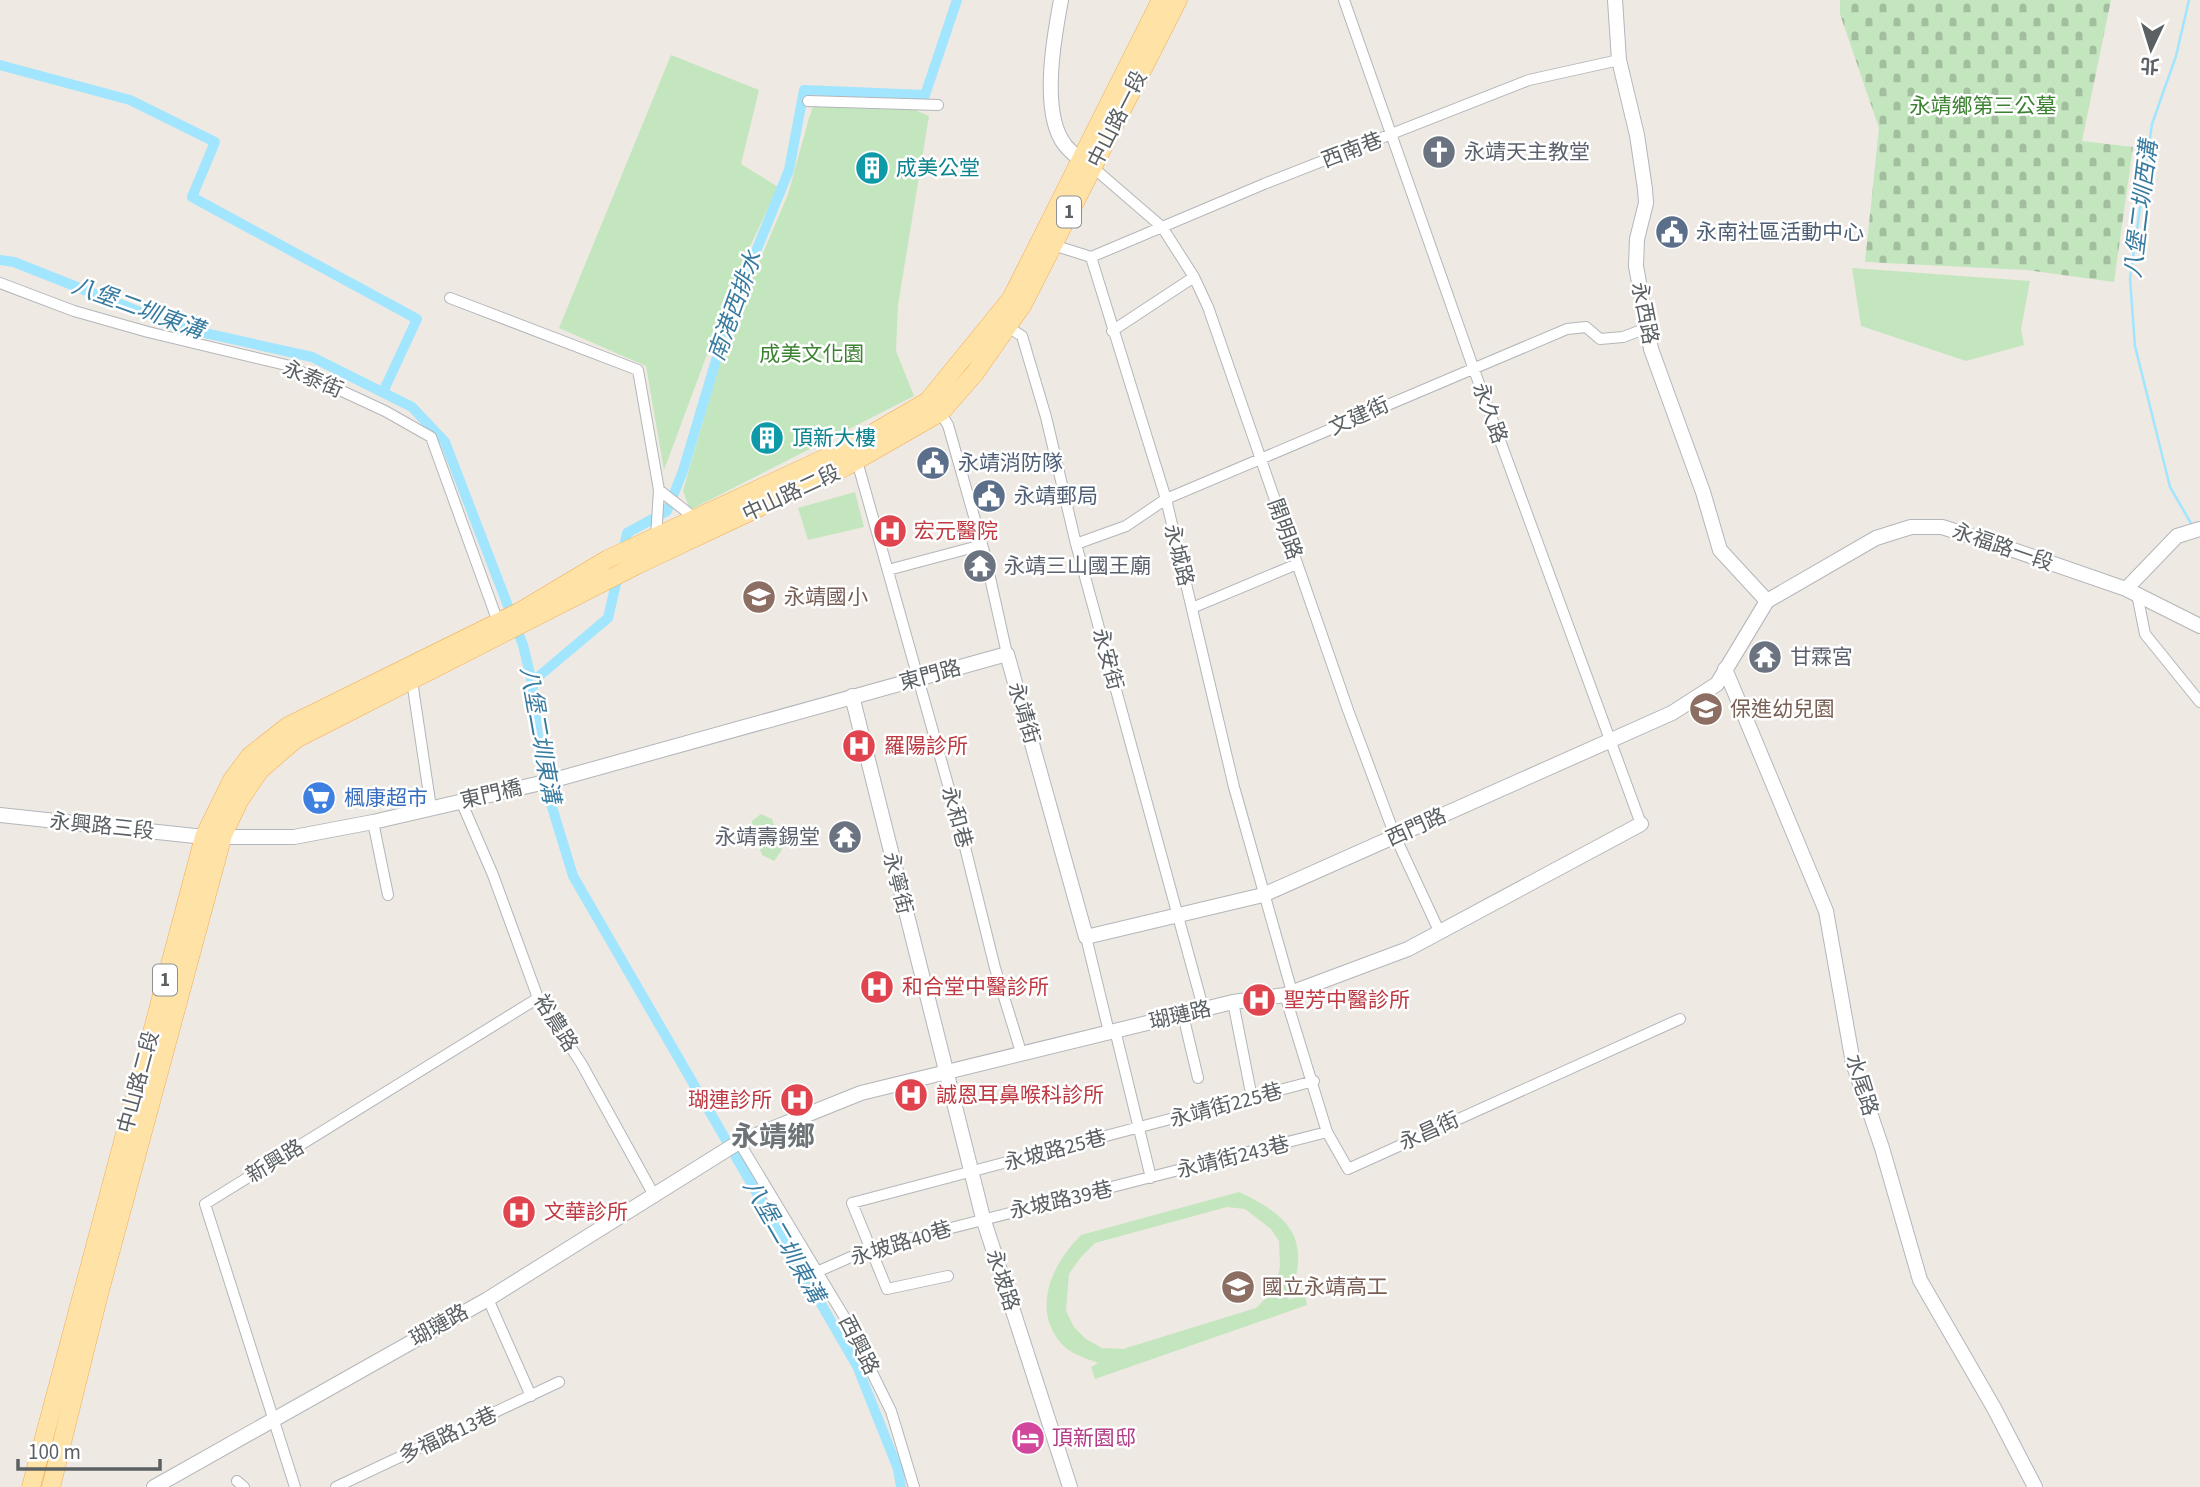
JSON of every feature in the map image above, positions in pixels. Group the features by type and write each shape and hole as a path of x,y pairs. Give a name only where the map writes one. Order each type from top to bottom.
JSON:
{"main road":[{"name":"中山路一段","path":"1001,323 1053,245 1161,0"},
{"name":"中山路一段","path":"934,406 975,373 1011,299 1178,0"},
{"name":"中山路二段","path":"523,617 599,584 857,461 934,406"},
{"name":"中山路二段","path":"656,537 934,406"},
{"name":"1","path":"500,629 523,617 608,559 656,537"},
{"name":"中山路二段","path":"51,1487 214,836 260,770 288,746 329,721 412,681 500,629"},
{"name":"中山路二段","path":"31,1487 232,780 250,756 288,726 500,629"}],"street":[{"path":"1061,0 1050,72 1052,92 1063,143 1087,163"},
{"name":"永久路","path":"1344,0 1473,367 1641,824"},
{"name":"永西路","path":"1615,0 1619,60 1637,135 1645,189 1646,203 1636,239 1636,267 1647,328 1660,379 1703,492 1720,550 1767,601"},
{"name":"西南巷","path":"1091,257 1529,80 1619,60"},
{"path":"808,101 938,105"},
{"name":"開明路","path":"1087,163 1162,227 1194,277 1208,307 1259,460 1395,836 1440,933"},
{"path":"1053,245 1091,257"},
{"name":"永城路","path":"1091,257 1166,499 1289,994"},
{"path":"1112,331 1194,277"},
{"name":"永泰街","path":"0,283 123,325 286,365 385,411 431,438 500,629"},
{"path":"450,298 638,370 659,490 656,537"},
{"name":"永安街","path":"1001,323 1022,336 1046,417 1076,544 1204,1011"},
{"name":"文建街","path":"1076,544 1126,526 1166,499 1567,329 1586,327 1600,339 1623,337 1647,328"},
{"name":"永靖街","path":"934,406 950,433 982,545 1007,654 1151,1178"},
{"name":"永和巷","path":"857,461 919,678 995,968 1021,1052"},
{"path":"659,490 696,519"},
{"name":"永福路一段","path":"1725,670 1767,601 1876,538 1911,527 1942,527 2132,592 2200,626"},
{"path":"2200,529 2177,536 2132,592 2145,634 2200,702"},
{"path":"888,570 982,545"},
{"path":"1192,608 1297,564"},
{"name":"東門路","path":"852,696 1007,654"},
{"name":"西門路","path":"1086,937 1263,895 1672,713 1717,684 1725,670"},
{"name":"水尾路","path":"1725,670 1826,911 1853,1063 1882,1147 1920,1280 1994,1408 2035,1487"},
{"path":"412,681 431,808"},
{"name":"東門橋","path":"214,836 294,837 373,822 554,780 852,696"},
{"name":"永寧街","path":"852,696 947,1070"},
{"name":"裕農路","path":"461,801 493,875 538,998 581,1063 654,1197"},
{"name":"永興路三段","path":"0,815 214,836"},
{"path":"373,822 388,895"},
{"name":"瑚璉路","path":"154,1487 488,1299 738,1142 861,1093 1233,1002 1289,994 1408,949 1641,824"},
{"name":"永昌街","path":"1289,994 1328,1132 1348,1169 1680,1019"},
{"name":"新興路","path":"276,1420 205,1204 538,998"},
{"path":"1233,1002 1252,1098"},
{"path":"1183,1015 1198,1078"},
{"name":"永坡路","path":"947,1070 983,1218 1070,1487"},
{"name":"永靖街225巷","path":"1139,1128 1314,1081"},
{"name":"永坡路25巷","path":"869,1249 852,1203 1139,1128"},
{"name":"永靖街243巷","path":"1138,1182 1328,1132"},
{"name":"西興路","path":"738,1142 819,1271 891,1411 914,1487"},
{"name":"永坡路39巷","path":"983,1218 1138,1182"},
{"name":"永坡路40巷","path":"819,1271 869,1249 983,1218"},
{"path":"869,1249 887,1289 948,1276"},
{"path":"488,1299 531,1396"},
{"name":"多福路13巷","path":"336,1487 559,1382"},
{"path":"276,1420 295,1487"}],"green space":[{"name":"永靖鄉第三公墓","path":"1840,0 2111,0 2082,141 2133,147 2114,282 2026,270 1865,262 1879,128 1840,14"},
{"name":"成美文化園","path":"671,55 759,90 741,164 778,187 737,274 664,470 646,366 559,328"},
{"name":"成美文化園","path":"824,105 915,110 929,116 898,305 896,351 914,396 690,510 683,491 727,338 788,194 813,107"},
{"path":"1852,268 2030,281 2021,329 2024,345 1966,361 1861,326"},
{"path":"855,492 864,527 808,540 798,508"},
{"path":"761,814 772,819 782,850 774,861 762,855 752,825 752,821"},
{"path":"1239,1192 1273,1211 1293,1234 1298,1262 1288,1300 1305,1294 1307,1305 1095,1379 1091,1367 1098,1363 1063,1346 1051,1328 1047,1314 1047,1299 1055,1271 1081,1235","holes":["1227,1207 1245,1209 1271,1229 1279,1241 1280,1267 1276,1284 1256,1308 1123,1349 1102,1348 1086,1339 1074,1327 1066,1311 1069,1274 1095,1243"]}],"waterway":[{"name":"南港西排水","path":"623,553 627,533 667,511 683,471 728,320 789,170 804,90 925,95 957,0"},
{"name":"八堡二圳西溝","path":"2189,0 2176,56 2152,124 2130,279 2135,346 2170,487 2192,525"},
{"path":"0,65 130,100 215,142 192,197 417,319 383,392"},
{"name":"八堡二圳東溝","path":"0,260 14,262 178,327 312,357 412,407 445,442 523,645 532,682 542,774 573,876 857,1366 898,1469 901,1487"},
{"name":"南港西排水","path":"532,682 608,618 618,575"}],"place":[{"name":"永靖天主教堂","path":"1439,152"},
{"name":"成美公堂","path":"872,168"},
{"name":"永南社區活動中心","path":"1672,232"},
{"name":"頂新大樓","path":"767,438"},
{"name":"永靖消防隊","path":"933,463"},
{"name":"永靖郵局","path":"989,496"},
{"name":"宏元醫院","path":"890,531"},
{"name":"永靖三山國王廟","path":"980,566"},
{"name":"永靖國小","path":"759,597"},
{"name":"甘霖宮","path":"1765,657"},
{"name":"保進幼兒園","path":"1706,709"},
{"name":"羅陽診所","path":"859,746"},
{"name":"楓康超市","path":"319,798"},
{"name":"永靖壽錫堂","path":"845,837"},
{"name":"和合堂中醫診所","path":"877,987"},
{"name":"聖芳中醫診所","path":"1259,1000"},
{"name":"誠恩耳鼻喉科診所","path":"911,1095"},
{"name":"瑚連診所","path":"797,1100"},
{"name":"文華診所","path":"519,1212"},
{"name":"國立永靖高工","path":"1238,1287"},
{"name":"頂新園邸","path":"1028,1438"}],"district":[{"name":"永靖鄉","path":"773,1137"}]}
